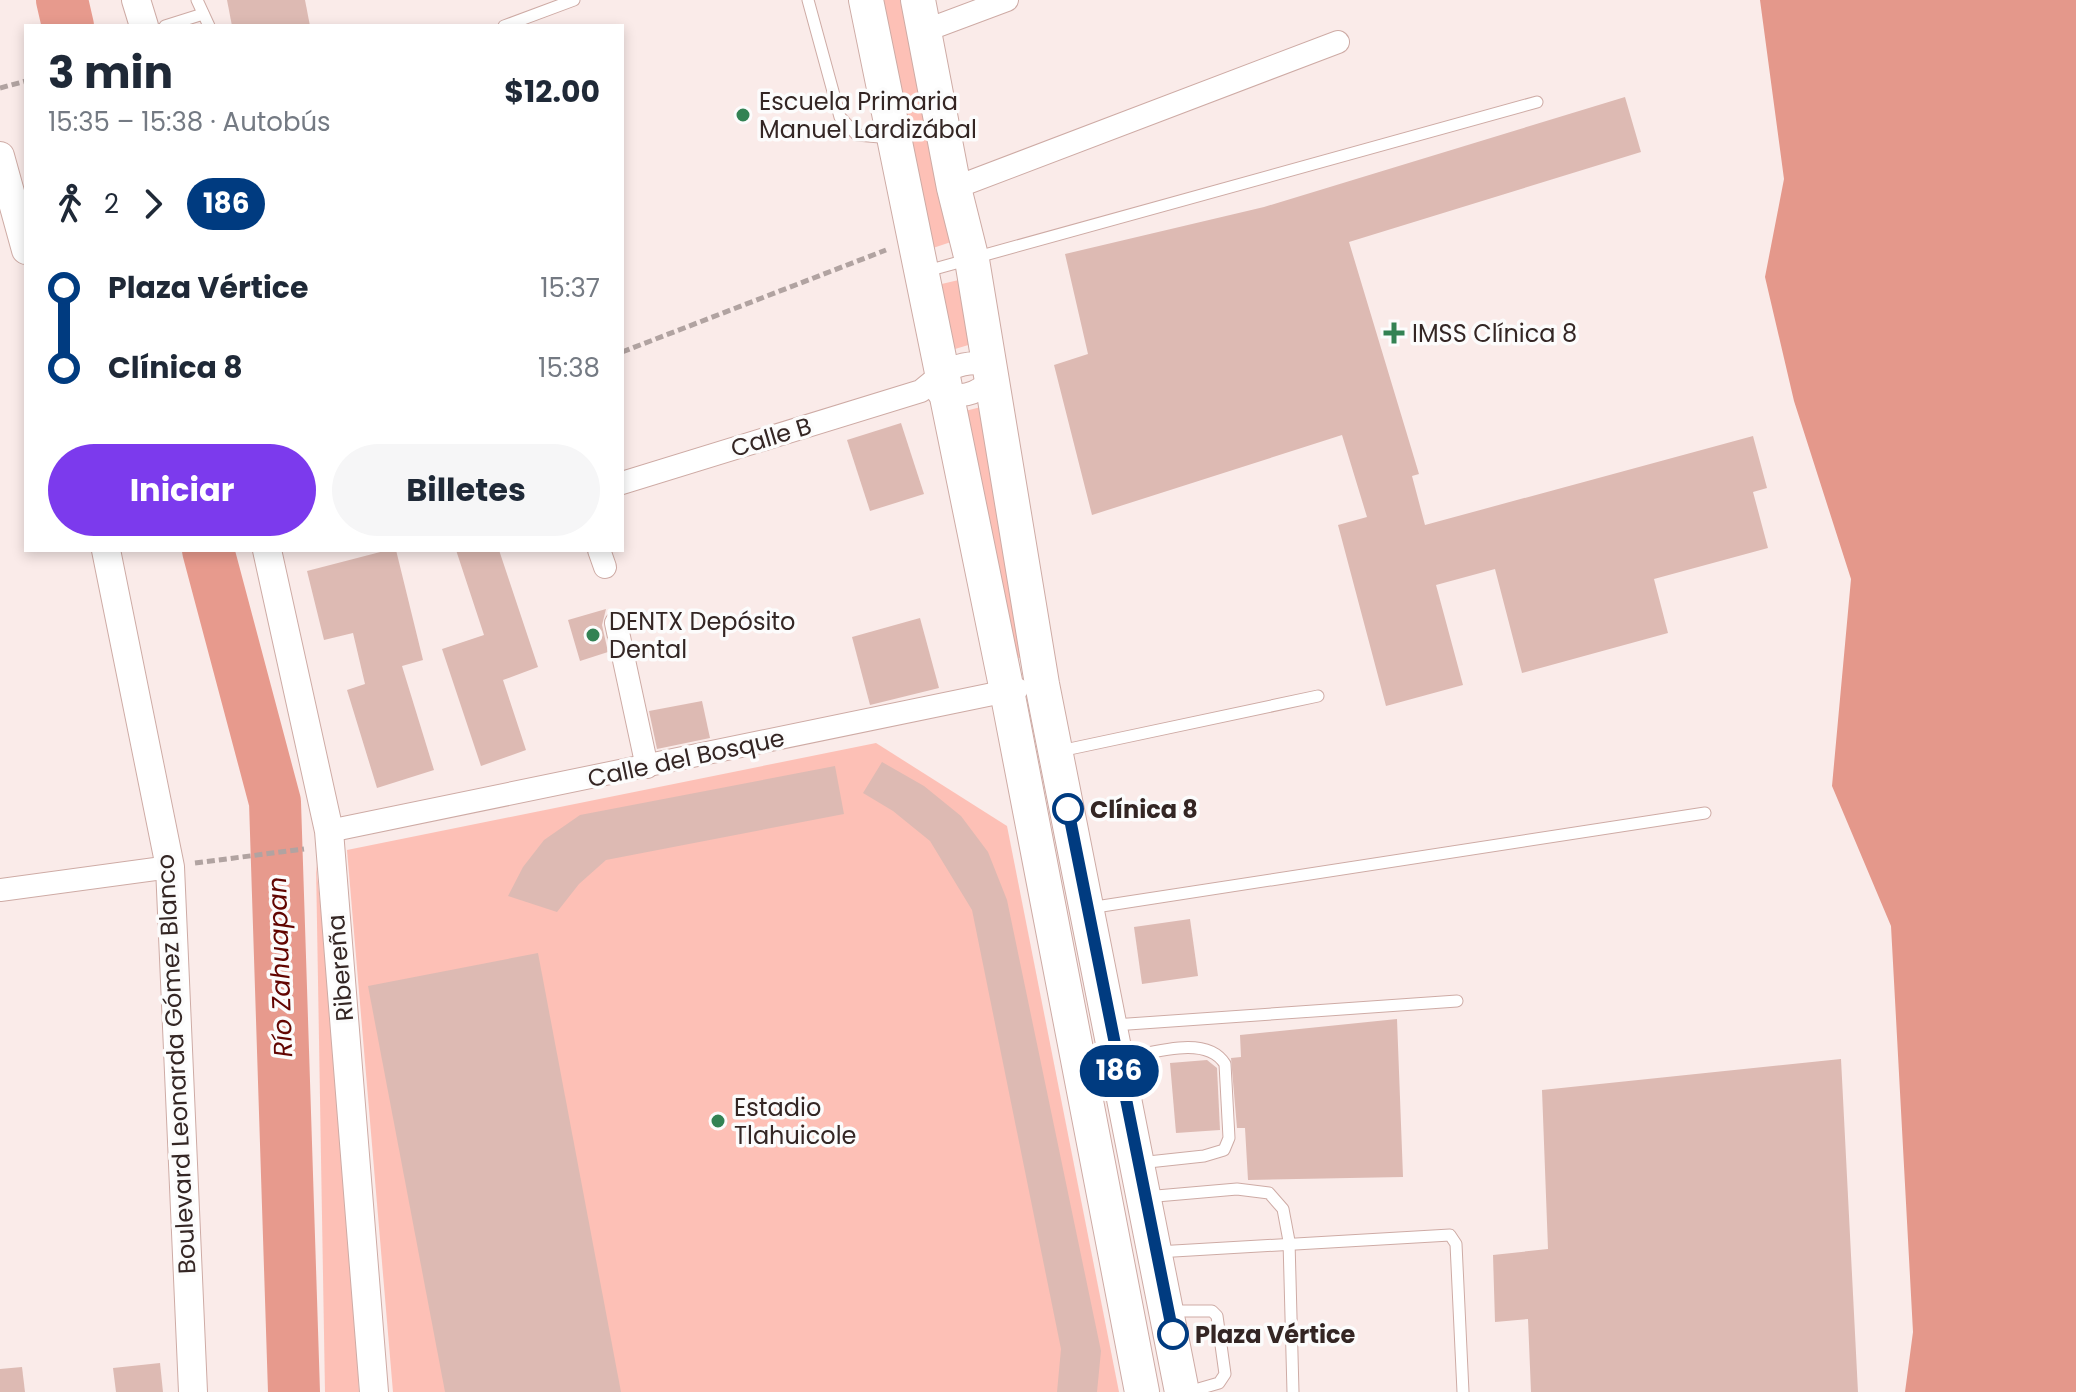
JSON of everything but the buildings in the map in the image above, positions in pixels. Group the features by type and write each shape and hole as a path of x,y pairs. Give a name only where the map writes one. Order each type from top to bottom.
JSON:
{"main road":[{"path":"866,0 922,272 937,386 1007,691 1142,1392"},
{"path":"921,16 954,188 972,260 1055,752 1185,1392"}],"street":[{"path":"136,0 143,24"},
{"path":"921,16 1007,0"},
{"path":"954,188 1338,42"},
{"path":"0,156 24,243"},
{"name":"Calle B","path":"624,482 937,386 964,363 991,372 973,394 959,397 937,386"},
{"name":"Boulevard Leonarda Gómez Blanco","path":"106,552 176,866 193,1392"},
{"name":"Ribereña","path":"273,552 329,831 374,1392"},
{"path":"616,623 647,767"},
{"name":"Calle del Bosque","path":"329,831 1042,684"},
{"path":"0,890 176,866"}],"lane":[{"path":"197,0 208,24"},
{"path":"509,24 574,0"},
{"path":"808,0 840,117 857,135 895,138"},
{"path":"171,24 203,14"},
{"path":"922,272 1537,102"},
{"path":"1055,752 1318,696"},
{"path":"1089,908 1705,813"},
{"path":"1109,1025 1457,1001"},
{"path":"1116,1059 1202,1046 1220,1056 1225,1064 1229,1138 1224,1150 1204,1156 1139,1164"},
{"path":"1145,1197 1237,1189 1269,1193 1283,1209 1289,1241 1293,1392"},
{"path":"1156,1252 1289,1241 1450,1235 1456,1244 1463,1392"},
{"path":"1169,1312 1212,1311 1217,1316 1225,1374 1219,1383 1185,1392"}],"path":[{"path":"4,87 24,82"},
{"path":"624,351 915,239"},
{"path":"176,866 300,850"}],"shaded area":[{"path":"878,0 913,0 957,240 927,250"},
{"path":"1760,0 2076,0 2076,1392 1905,1392 1913,1332 1891,926 1832,786 1851,579 1794,401 1765,277 1784,179"},
{"path":"963,279 975,343 945,352 933,286"},
{"path":"985,406 1032,654 1009,661 957,413"},
{"name":"Estadio Tlahuicole","path":"876,743 1007,826 1119,1392 393,1392 347,850"},
{"path":"316,864 343,1118 359,1392 325,1392"}],"waterway":[{"name":"Río Zahuapan","path":"62,0 68,24"},
{"name":"Río Zahuapan","path":"209,552 275,802 294,1392"}],"bus line":[{"name":"186","path":"1068,809 1173,1334"}],"place":[{"name":"Escuela Primaria Manuel Lardizábal","path":"743,115"},
{"name":"IMSS Clínica 8","path":"1394,333"},
{"name":"DENTX Depósito Dental","path":"593,635"},
{"name":"Clínica 8","path":"1068,809"},
{"name":"Estadio Tlahuicole","path":"718,1121"},
{"name":"Plaza Vértice","path":"1173,1334"}]}
